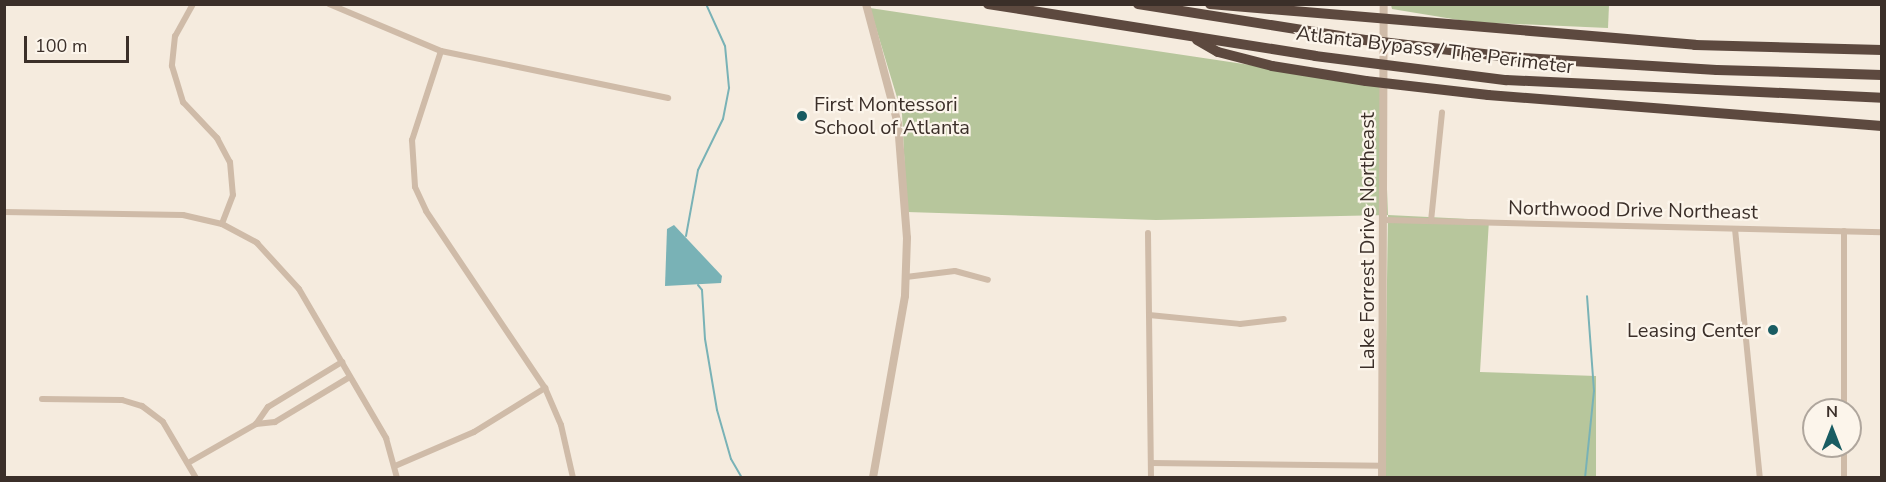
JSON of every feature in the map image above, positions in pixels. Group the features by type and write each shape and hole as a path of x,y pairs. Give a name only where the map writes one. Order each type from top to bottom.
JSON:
{"highway":[{"name":"Atlanta Bypass / The Perimeter","path":"988,4 1366,63 1544,83 1880,98"},
{"name":"Atlanta Bypass / The Perimeter","path":"1138,4 1365,40 1548,60 1881,75"},
{"path":"1210,4 1411,23 1695,45 1881,50"},
{"path":"1191,36 1218,52 1403,86 1881,126"}],"street":[{"path":"194,4 175,36 172,66 183,102 217,138 230,162 233,195 222,224"},
{"path":"329,4 441,51 668,98"},
{"path":"866,4 898,124 906,218 906,277 873,477"},
{"name":"Lake Forrest Drive Northeast","path":"1382,477 1384,4"},
{"path":"441,51 412,140 415,187 426,212 545,388 561,425 573,477"},
{"path":"1431,221 1442,113"},
{"path":"4,212 170,214 222,224 257,243 285,269 351,377 386,438 397,477"},
{"name":"Northwood Drive Northeast","path":"1384,220 1881,232"},
{"path":"1735,229 1760,477"},
{"path":"1844,231 1844,398"},
{"path":"1148,232 1151,477"},
{"path":"906,277 955,271 988,280"},
{"path":"1149,315 1240,324 1284,319"},
{"path":"256,424 268,406 342,362"},
{"path":"188,464 256,424 274,422 351,377"},
{"path":"395,466 474,432 545,388"},
{"path":"42,399 122,400 142,406 163,422 196,477"},
{"path":"1844,458 1844,477"},
{"path":"1151,463 1382,466"}],"green space":[{"path":"1391,5 1609,5 1608,28 1471,22 1392,9"},
{"path":"870,8 1383,85 1388,215 1156,220 907,212 902,114"},
{"path":"1388,215 1489,220 1480,372 1596,376 1596,477 1384,477"}],"water":[{"path":"674,225 722,276 721,283 665,286 667,229"}],"waterway":[{"path":"686,236 698,170 723,119 729,88 725,46 706,4"},
{"path":"698,285 702,290 705,339 717,410 731,459 742,478"},
{"path":"1585,478 1594,391 1587,296"}],"place":[{"name":"First Montessori School of Atlanta","path":"802,116"},
{"name":"Leasing Center","path":"1773,330"}]}
